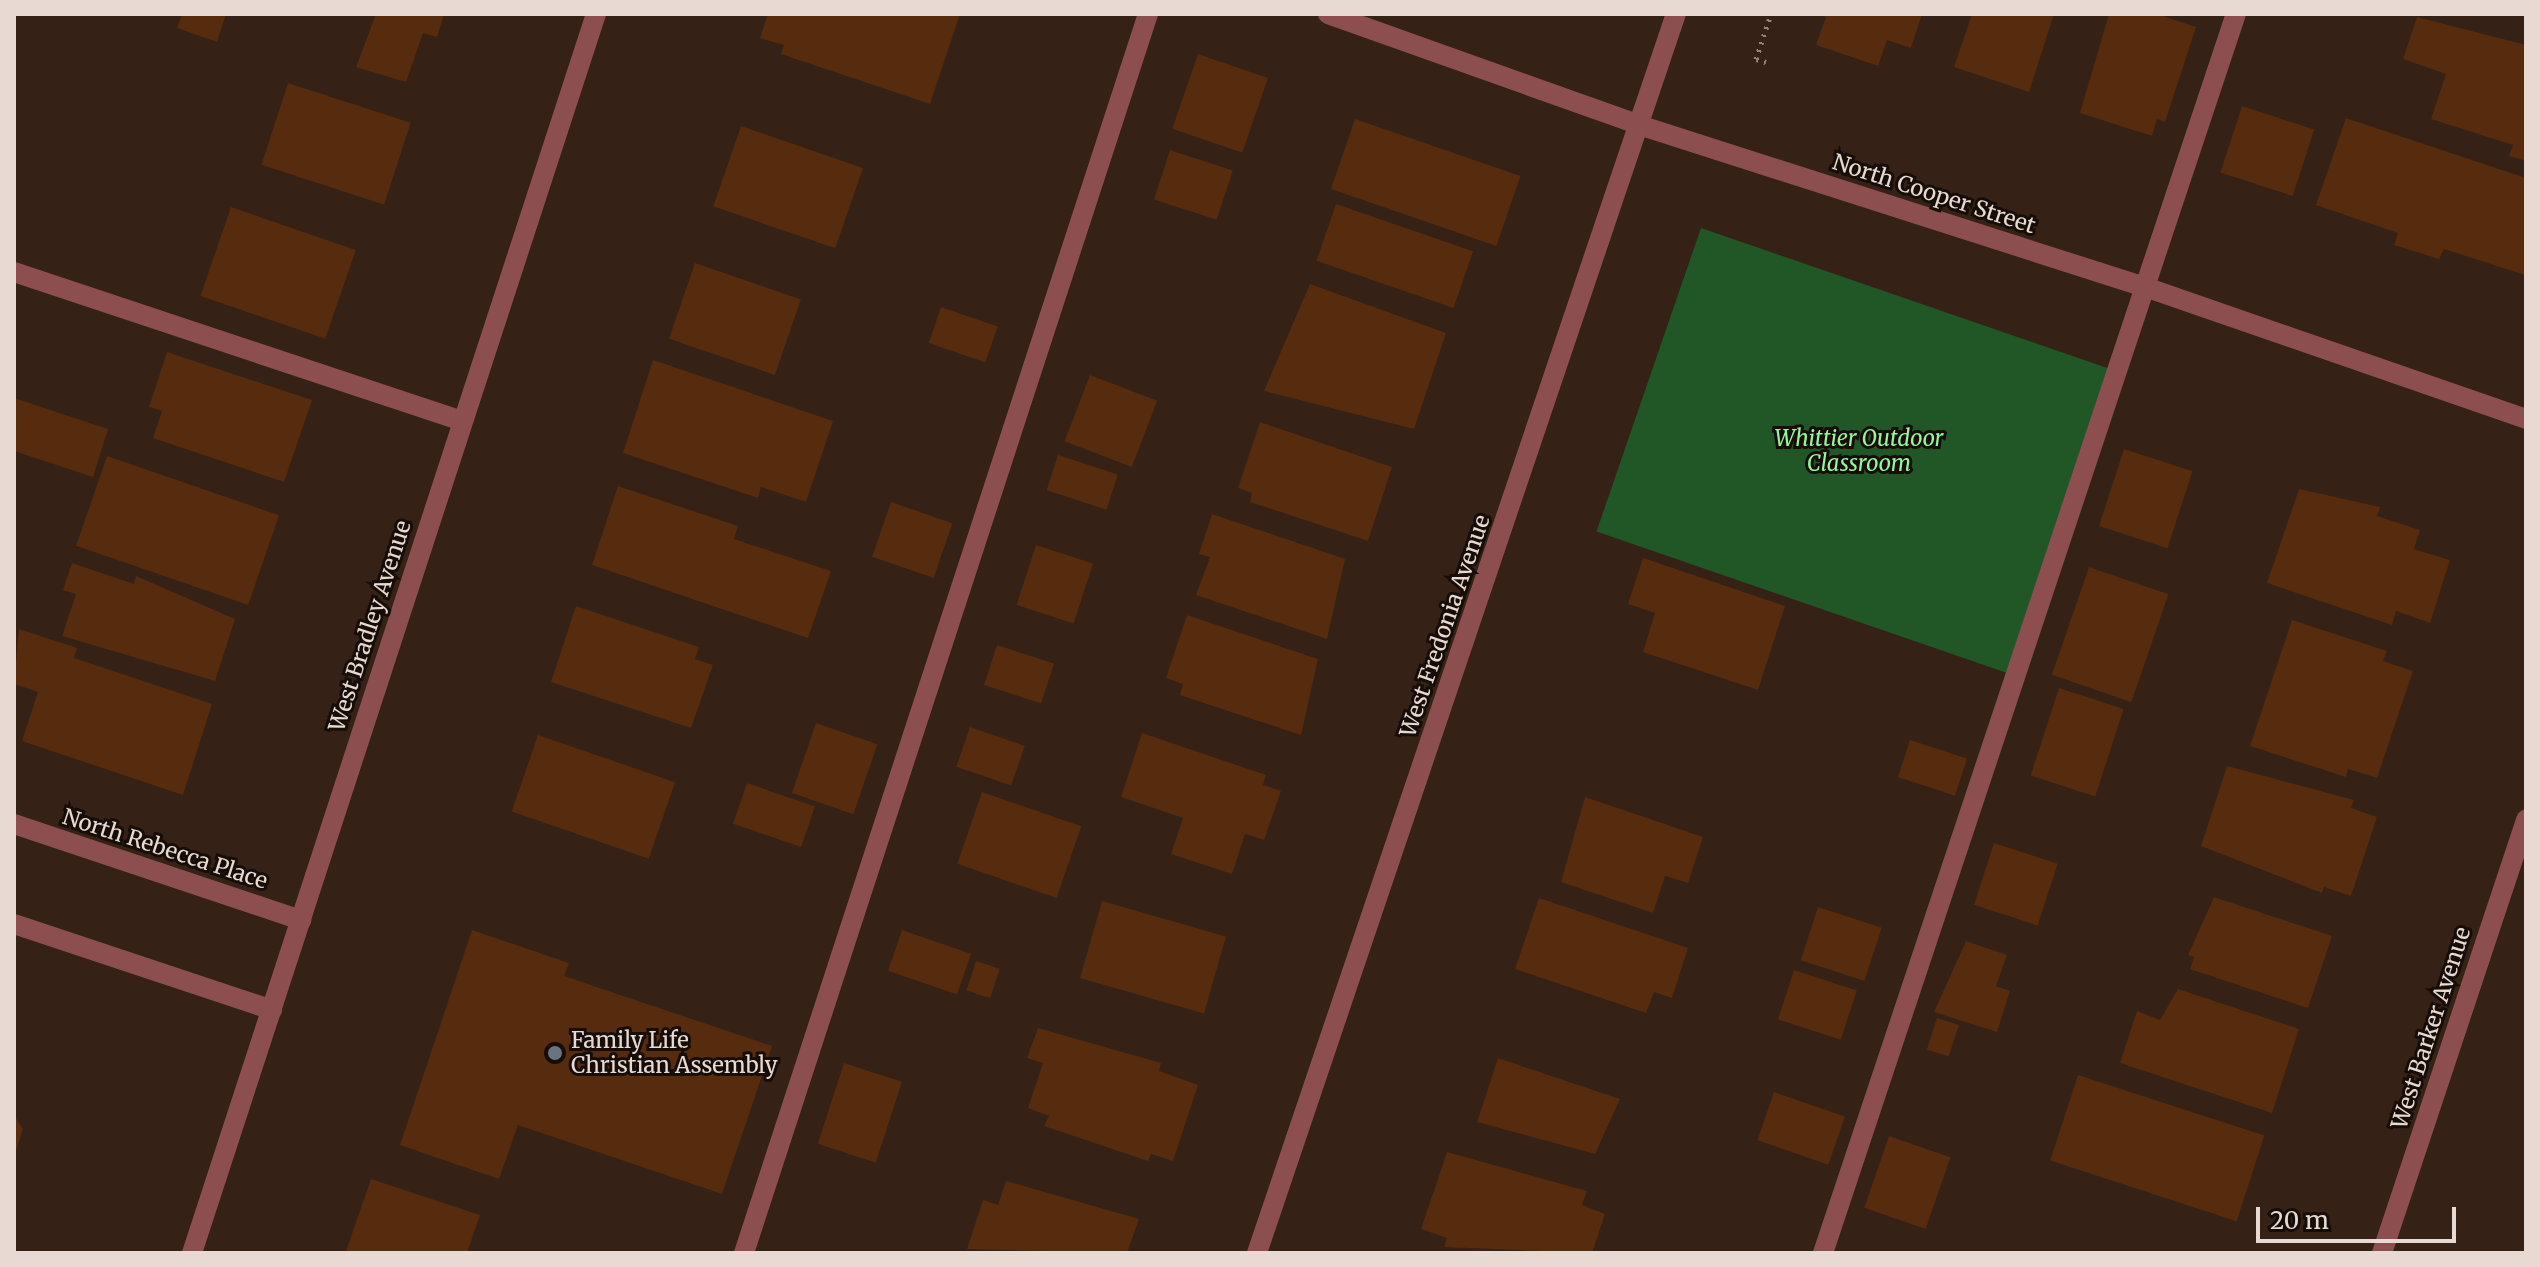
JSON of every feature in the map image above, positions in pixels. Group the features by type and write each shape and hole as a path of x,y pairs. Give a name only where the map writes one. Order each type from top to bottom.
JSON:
{"street":[{"name":"West Bradley Avenue","path":"192,1253 460,420 596,14"},
{"path":"744,1253 1148,14"},
{"name":"North Cooper Street","path":"1328,14 1639,125 2148,288 2526,419"},
{"name":"West Fredonia Avenue","path":"1257,1253 1676,14"},
{"path":"1823,1253 2148,288 2236,14"},
{"path":"14,272 460,420"},
{"name":"West Barker Avenue","path":"2382,1253 2526,819"},
{"name":"North Rebecca Place","path":"14,824 301,920"},
{"path":"14,924 272,1010"}],"path":[{"path":"1766,62 1756,59 1771,14"}],"green space":[{"name":"Whittier Outdoor Classroom","path":"1701,228 2119,372 2014,675 1596,532"}],"building":[{"path":"182,14 226,14 217,42 177,28"},
{"path":"376,14 444,14 437,37 423,33 406,82 356,67"},
{"path":"768,14 960,14 930,104 781,54 784,45 760,38"},
{"path":"1819,14 1922,14 1911,48 1887,40 1878,66 1816,45 1826,17"},
{"path":"1972,14 2054,14 2029,92 1954,67"},
{"path":"2109,14 2157,14 2196,27 2165,122 2157,119 2152,136 2080,113"},
{"path":"2417,17 2526,45 2526,161 2509,156 2513,145 2431,119 2446,74 2403,59"},
{"path":"1198,54 1268,78 1242,153 1172,129"},
{"path":"288,83 411,123 384,205 261,165"},
{"path":"2242,106 2314,129 2293,196 2220,173"},
{"path":"2346,118 2526,178 2525,275 2444,249 2439,259 2394,245 2398,233 2316,205"},
{"path":"1355,119 1520,176 1496,246 1331,189"},
{"path":"741,126 863,168 835,248 713,206"},
{"path":"1170,150 1233,170 1217,220 1154,199"},
{"path":"1336,204 1473,251 1454,308 1316,261"},
{"path":"231,207 356,250 325,339 200,296"},
{"path":"695,263 801,299 775,375 669,339"},
{"path":"1310,284 1446,333 1414,429 1264,391"},
{"path":"941,307 998,327 985,362 929,343"},
{"path":"167,352 312,400 284,482 153,438 162,411 149,407"},
{"path":"653,360 833,421 806,502 761,487 758,498 623,453"},
{"path":"1090,375 1157,401 1132,467 1065,441"},
{"path":"14,398 108,429 93,477 14,451"},
{"path":"1260,422 1392,467 1368,541 1250,502 1252,493 1238,488"},
{"path":"2124,449 2192,471 2167,548 2099,526"},
{"path":"1058,455 1118,474 1106,510 1047,490"},
{"path":"107,456 279,515 248,605 76,546"},
{"path":"618,486 738,526 734,539 831,571 808,638 592,565"},
{"path":"2299,489 2380,507 2377,516 2420,530 2414,549 2450,560 2430,623 2396,611 2392,625 2267,583"},
{"path":"891,502 952,523 934,578 872,557"},
{"path":"1212,514 1345,559 1327,639 1196,595 1210,557 1199,554"},
{"path":"1036,545 1093,564 1074,623 1017,605"},
{"path":"1643,558 1785,606 1758,690 1643,652 1655,613 1628,604"},
{"path":"72,563 134,584 136,576 235,619 215,681 62,636 76,594 63,590"},
{"path":"2089,567 2168,594 2131,702 2052,675"},
{"path":"576,606 699,647 695,659 713,665 691,728 551,682"},
{"path":"1187,615 1318,659 1301,735 1180,695 1183,684 1166,678"},
{"path":"2292,620 2387,651 2383,661 2413,671 2377,778 2348,769 2346,777 2250,746"},
{"path":"19,629 77,648 74,658 212,704 183,795 22,741 38,692 14,684"},
{"path":"997,645 1054,664 1041,703 984,685"},
{"path":"2059,688 2124,709 2095,797 2031,775"},
{"path":"816,723 877,744 853,814 792,793"},
{"path":"970,727 1025,746 1011,786 956,767"},
{"path":"1142,733 1266,775 1263,785 1281,791 1264,840 1245,834 1232,874 1171,854 1183,818 1121,797"},
{"path":"538,735 675,782 649,859 512,812"},
{"path":"1910,740 1967,759 1955,796 1898,777"},
{"path":"2227,766 2354,800 2351,808 2377,817 2351,896 2324,887 2322,893 2201,846"},
{"path":"747,783 815,806 801,847 733,824"},
{"path":"982,792 1081,826 1057,898 957,864"},
{"path":"1585,797 1703,837 1688,883 1665,876 1653,913 1561,882"},
{"path":"1994,843 2058,864 2038,926 1974,905"},
{"path":"2214,897 2332,936 2308,1008 2190,969 2194,957 2188,955"},
{"path":"1539,898 1688,948 1672,998 1654,992 1646,1013 1515,969"},
{"path":"1102,901 1226,937 1204,1013 1080,978"},
{"path":"1818,907 1882,928 1864,981 1801,960"},
{"path":"472,930 569,963 564,976 772,1046 722,1194 518,1125 499,1179 400,1145"},
{"path":"902,930 971,954 957,994 888,971"},
{"path":"1966,941 2007,955 1996,986 2010,991 1997,1032 1934,1012"},
{"path":"976,961 1000,969 990,998 966,990"},
{"path":"1794,970 1857,990 1841,1040 1778,1019"},
{"path":"2178,989 2299,1029 2272,1113 2120,1063 2137,1011 2160,1020"},
{"path":"1937,1018 1959,1025 1949,1056 1927,1049"},
{"path":"1038,1028 1161,1063 1159,1071 1198,1085 1173,1161 1151,1154 1148,1161 1044,1126 1049,1116 1028,1108 1043,1063 1027,1058"},
{"path":"1498,1058 1620,1099 1595,1154 1477,1122"},
{"path":"844,1063 902,1082 876,1163 818,1144"},
{"path":"2078,1075 2264,1136 2237,1221 2050,1161"},
{"path":"1774,1092 1845,1116 1828,1165 1757,1140"},
{"path":"14,1115 23,1129 15,1154 14,1154"},
{"path":"1889,1136 1950,1157 1926,1229 1864,1208"},
{"path":"1447,1152 1587,1191 1582,1205 1605,1214 1592,1253 1444,1247 1447,1238 1421,1229"},
{"path":"371,1179 480,1215 467,1253 346,1251"},
{"path":"1006,1181 1139,1219 1127,1253 967,1249 983,1200 998,1205"}],"place":[{"name":"Family Life Christian Assembly","path":"555,1053"}]}
